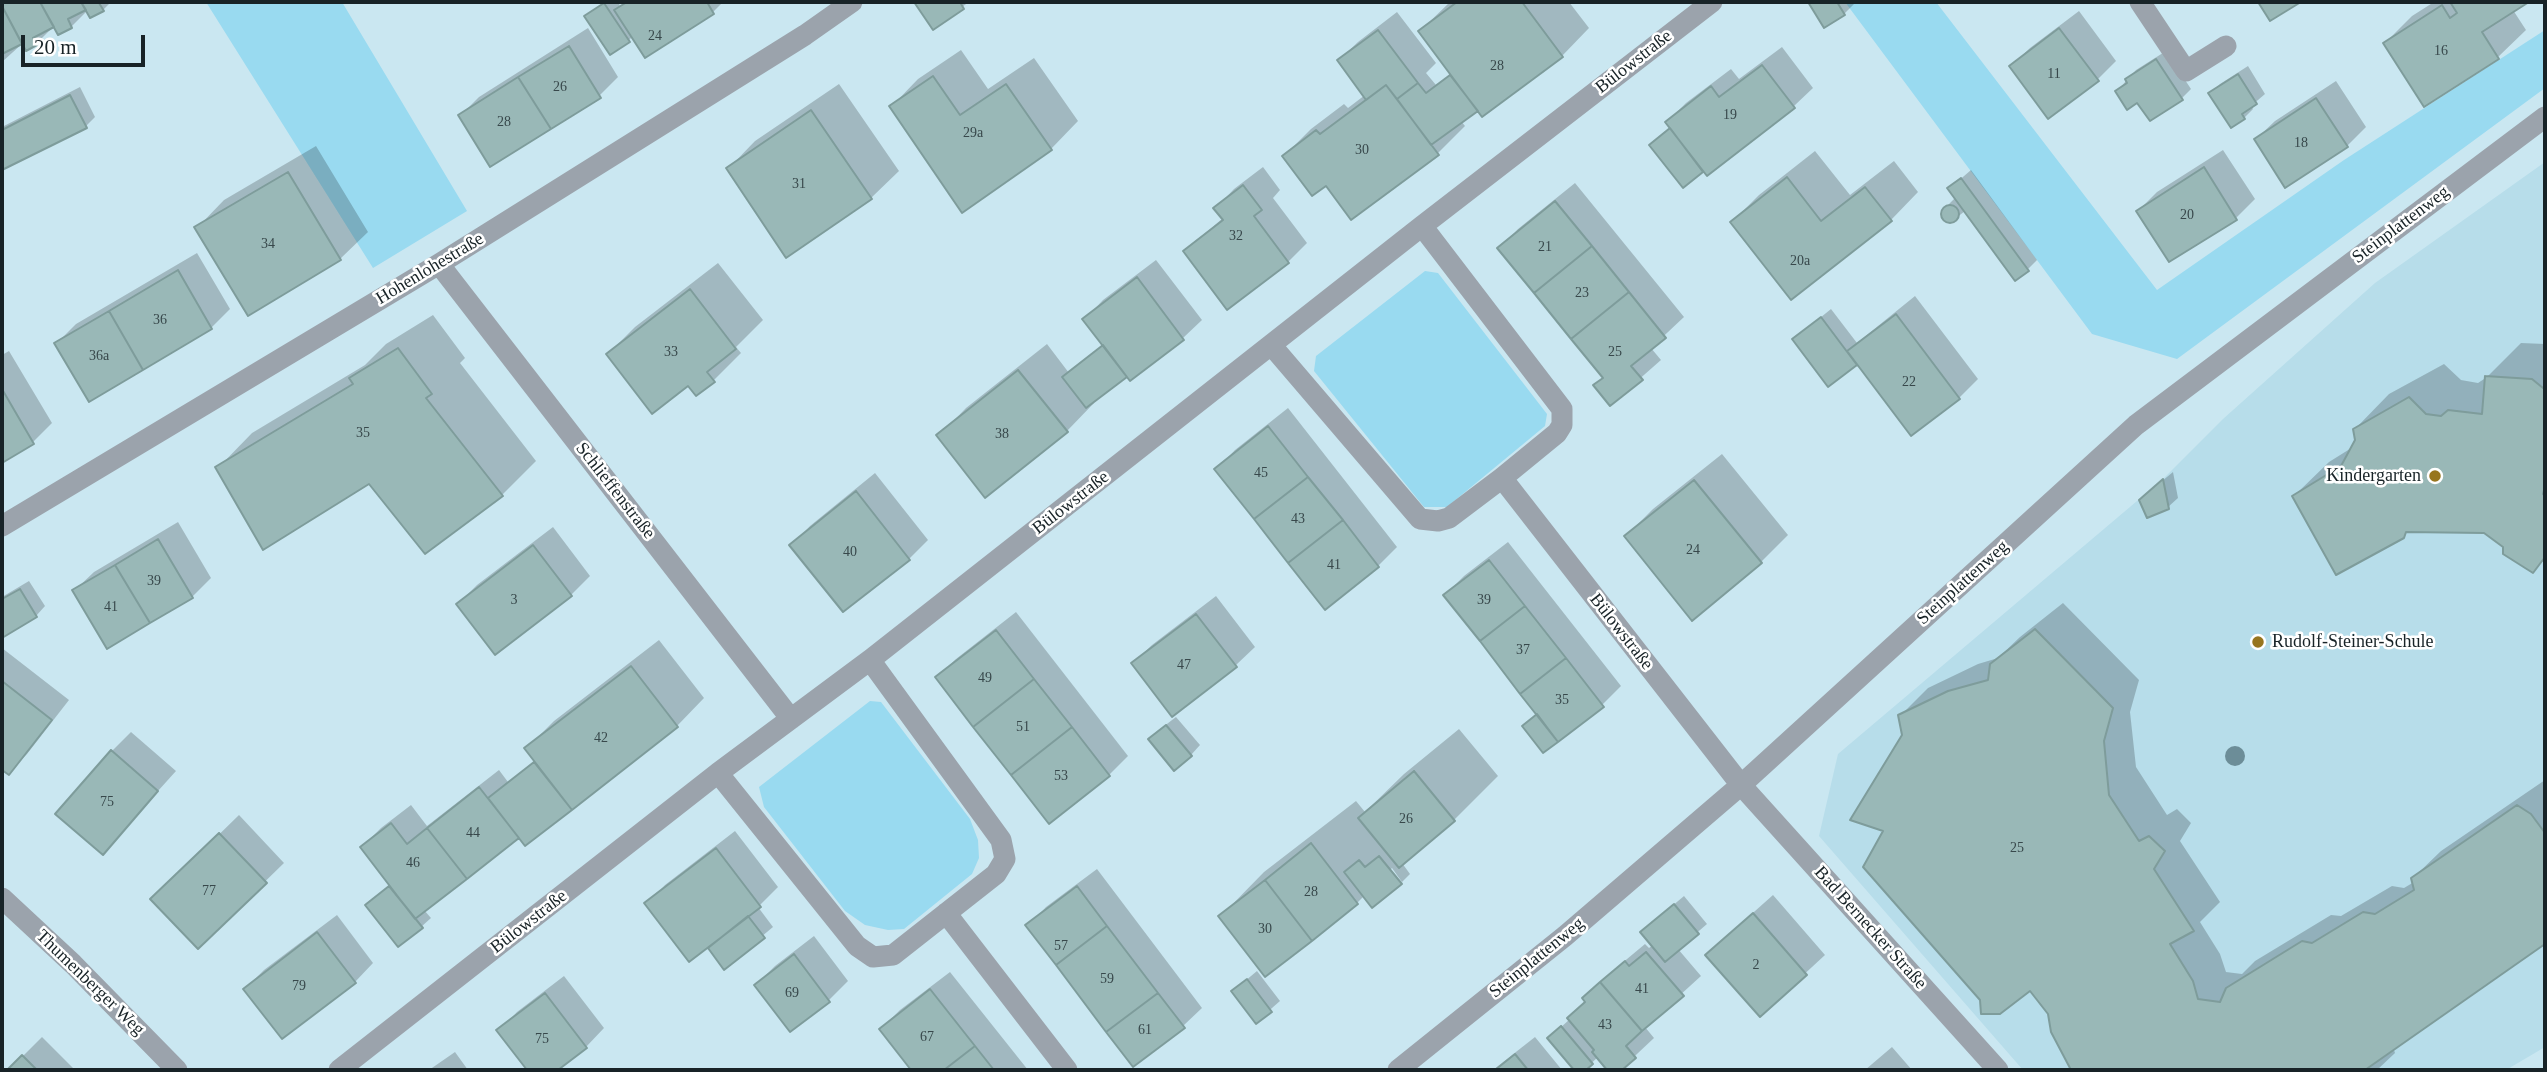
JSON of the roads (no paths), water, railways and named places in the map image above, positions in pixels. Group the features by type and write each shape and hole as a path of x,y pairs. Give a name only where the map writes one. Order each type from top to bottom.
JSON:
{"street":[{"name":"Hohenlohestraße","path":"2,526 439,264 805,35 852,2"},
{"name":"Bülowstraße","path":"339,1070 718,774 870,660 1712,2"},
{"path":"2140,2 2186,71 2226,46"},
{"name":"Steinplattenweg","path":"1398,1070 1564,936 1741,785 2136,425 2545,117"},
{"path":"1272,345 1420,519 1438,521 1449,518 1502,478 1557,432 1562,425 1562,410 1422,226"},
{"name":"Schlieffenstraße","path":"439,264 791,719"},
{"name":"Bülowstraße","path":"1502,478 1741,785"},
{"path":"718,774 857,946 873,957 893,955 996,874 1005,859 1001,840 870,660"},
{"name":"Bad Bernecker Straße","path":"1741,785 1998,1070"},
{"name":"Thumenberger Weg","path":"2,898 73,964 177,1070"},
{"path":"946,913 1067,1070"}],"place":[{"name":"Kindergarten","path":"2435,476"},
{"name":"Rudolf-Steiner-Schule","path":"2258,642"}]}
